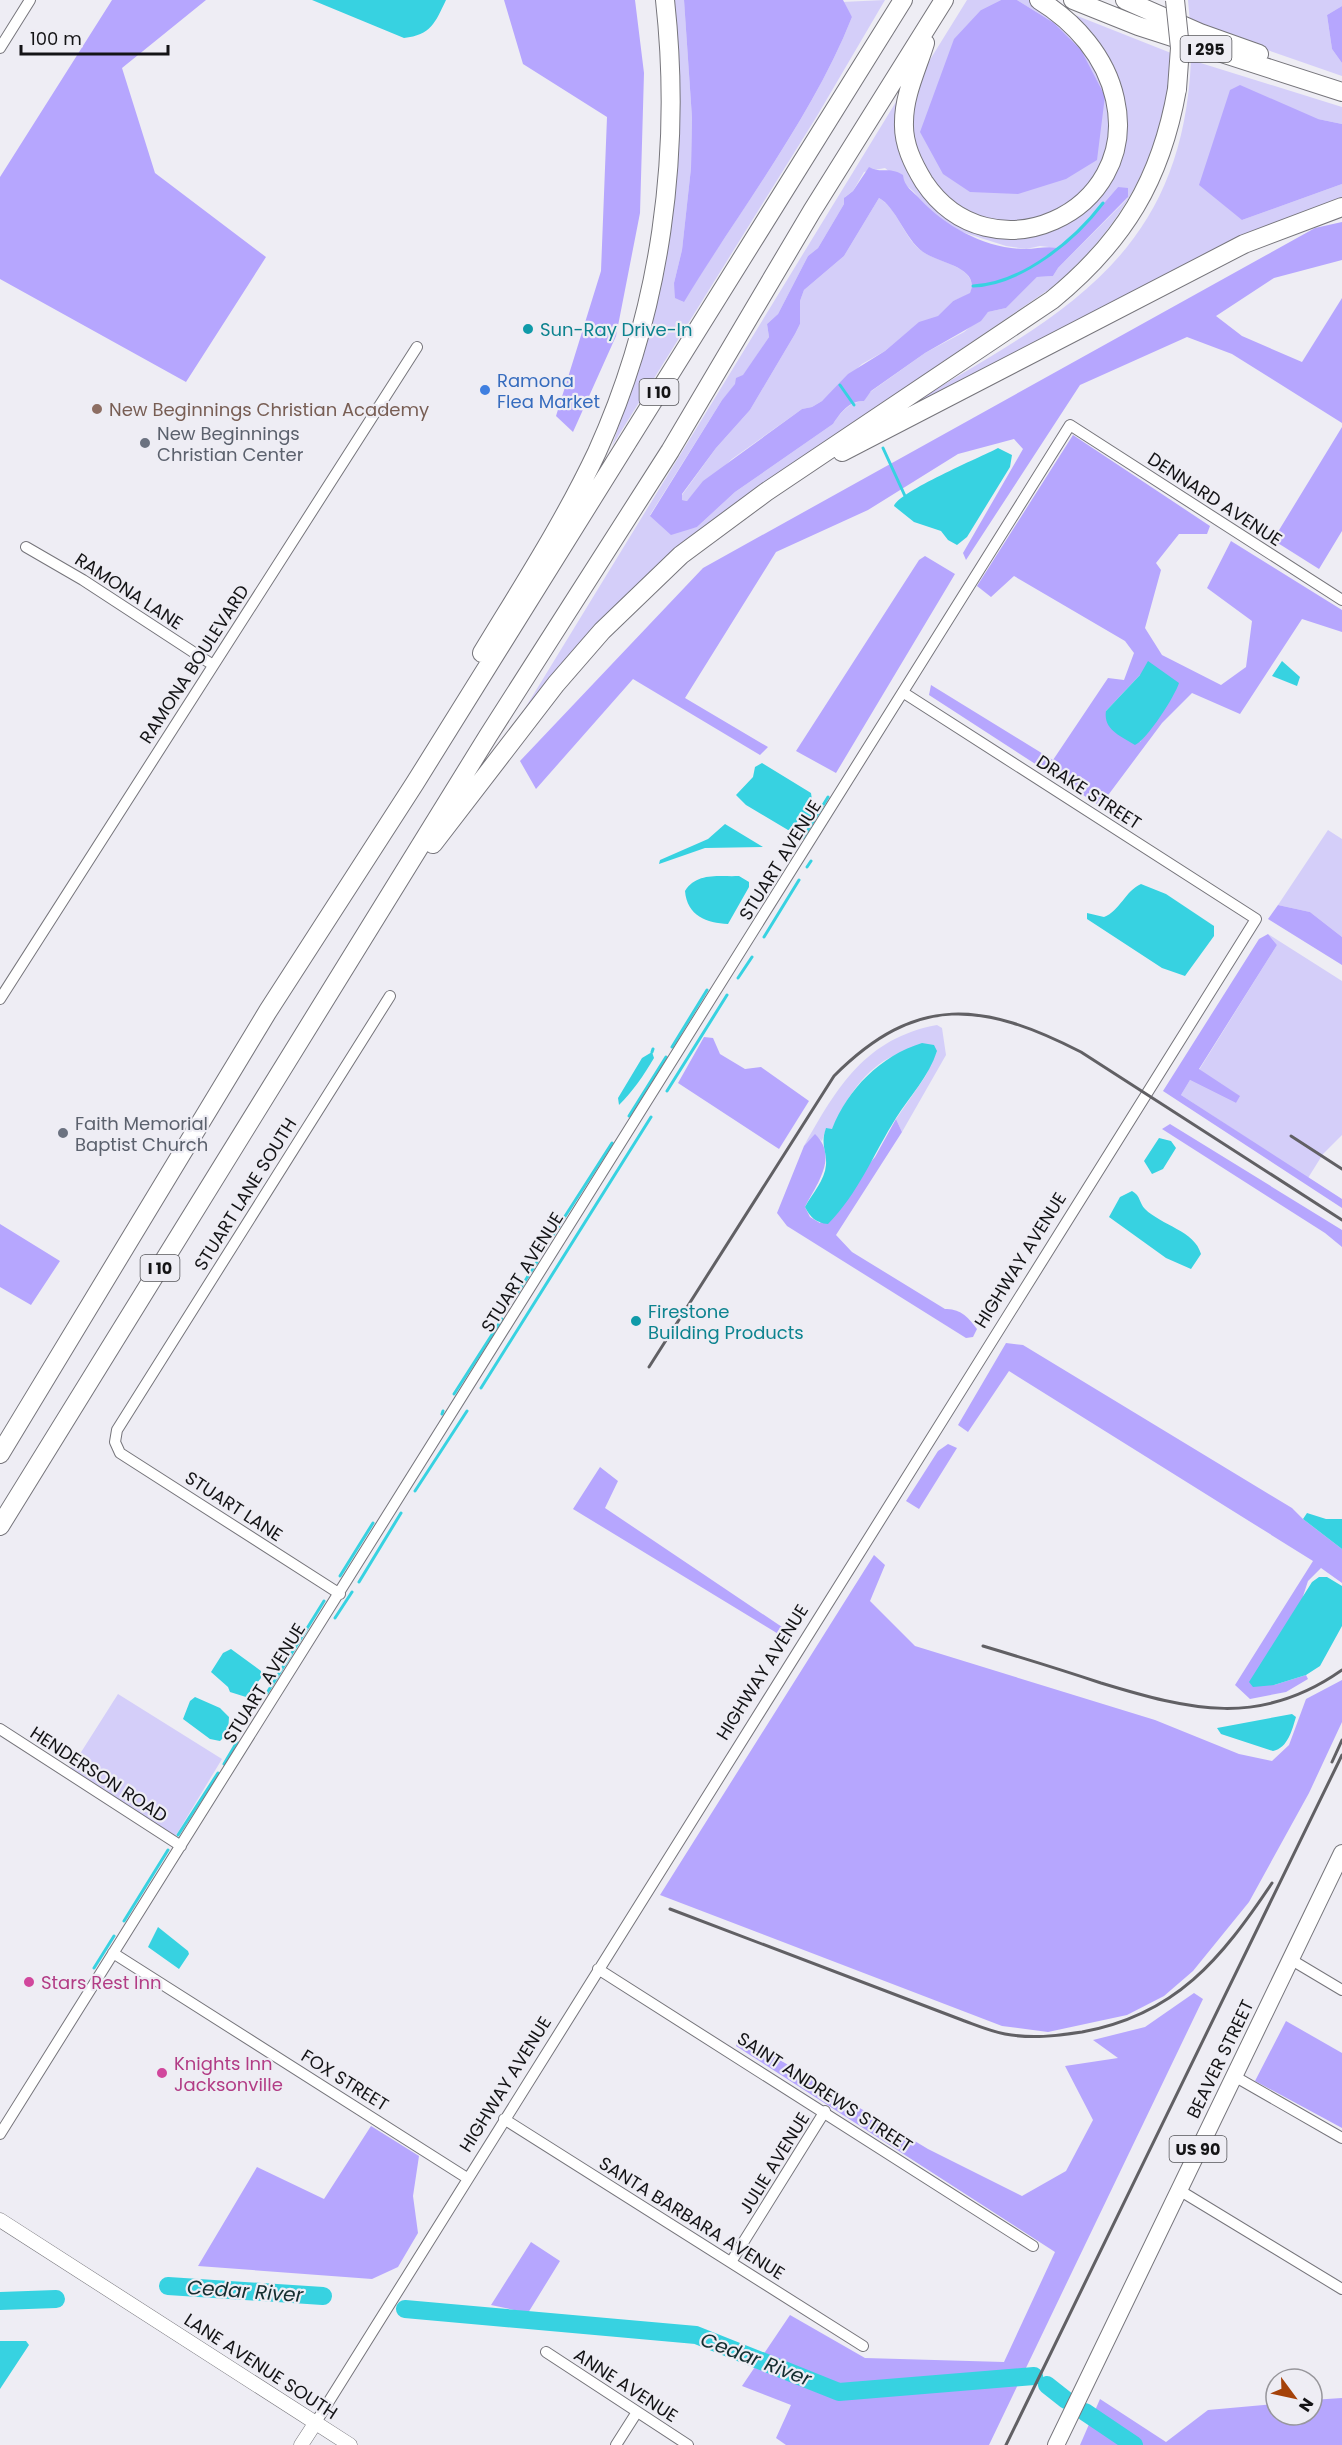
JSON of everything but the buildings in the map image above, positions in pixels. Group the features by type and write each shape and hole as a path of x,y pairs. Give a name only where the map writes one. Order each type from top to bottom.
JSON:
{"highway":[{"path":"416,783 466,680 559,527 597,451 635,349 653,280 669,171 671,80 665,0"},
{"name":"I 10","path":"0,1454 268,1011 416,783 903,0"},
{"name":"I 10","path":"0,1526 400,879 670,451 812,211 944,0"},
{"path":"932,20 908,94 904,123 910,160 941,203 964,219 996,229 1029,229 1042,226 1069,213 1094,192 1112,159 1119,120 1112,85 1095,52 1062,16 1039,0"},
{"name":"I 295","path":"1073,0 1148,29 1342,92"},
{"path":"1125,0 1200,33 1291,65 1342,92"},
{"path":"400,879 430,848 556,684 602,631 681,555 766,492 1052,300 1080,277 1105,251 1141,198 1160,157 1177,89 1180,48 1176,0"},
{"path":"766,492 1244,244 1342,207"}],"main road":[{"name":"BEAVER STREET","path":"1056,2445 1342,1853"},
{"name":"LANE AVENUE SOUTH","path":"0,2220 350,2445"},
{"name":"HIGHWAY AVENUE","path":"301,2445 316,2422"}],"street":[{"path":"0,48 30,0"},
{"name":"RAMONA BOULEVARD","path":"0,999 417,347"},
{"name":"DENNARD AVENUE","path":"1070,425 1342,600"},
{"name":"STUART AVENUE","path":"0,2134 1070,425"},
{"name":"RAMONA LANE","path":"27,547 83,580 213,665"},
{"name":"DRAKE STREET","path":"904,693 1256,919"},
{"name":"HIGHWAY AVENUE","path":"316,2422 1256,919"},
{"name":"STUART LANE SOUTH","path":"115,1442 117,1430 390,996"},
{"name":"STUART LANE","path":"115,1442 120,1453 340,1594"},
{"name":"HENDERSON ROAD","path":"0,1729 181,1846"},
{"name":"FOX STREET","path":"113,1953 467,2178"},
{"path":"1290,1959 1342,1990"},
{"name":"SAINT ANDREWS STREET","path":"598,1969 825,2111 1034,2246"},
{"path":"1234,2076 1342,2138"},
{"name":"JULIE AVENUE","path":"731,2262 825,2111"},
{"name":"SANTA BARBARA AVENUE","path":"504,2119 863,2346"},
{"path":"1179,2190 1342,2289"},
{"name":"ANNE AVENUE","path":"546,2352 688,2445"},
{"path":"616,2445 637,2412"}],"shaded area":[{"path":"112,0 206,0 122,68 155,173 266,257 186,382 0,279 0,177"},
{"path":"504,0 635,0 644,73 640,213 616,336 573,432 556,416 601,271 607,117 523,64"},
{"path":"673,0 684,0 692,118 691,168 682,250 674,283 683,302 797,126 817,90 852,17 842,2 885,0 817,116 612,446 643,355 670,233 679,151 679,77"},
{"path":"684,0 843,0 852,17 836,54 796,127 684,302 675,298 674,283 682,250 691,168 692,118"},
{"path":"967,0 1001,0 981,10 1105,96 1080,50 1054,23 1017,0 1029,0 1049,15 1088,57 1110,98 1110,149 1089,188 1040,220 995,223 948,202 915,155 911,111 923,71"},
{"path":"1001,0 1017,0 1054,23 1081,50 1105,96 1097,160 1066,179 1018,194 970,192 943,174 920,132 954,39 981,10"},
{"path":"1188,0 1342,0 1342,6 1327,15 1332,49 1342,63 1342,76 1190,23"},
{"path":"1342,6 1342,63 1332,49 1327,15"},
{"path":"1075,15 1171,53 1168,88 1151,153 1137,183 1120,212 1100,239 1077,265 1051,288 769,480 516,723 899,97 902,144 969,227 1077,214 1124,125","holes":["885,168 913,191 938,219 962,232 1006,246 1026,249 1040,246 1058,248 1085,225 1118,187 1128,198 1058,268 1053,276 1037,277 1006,308 988,312 964,332 925,353 866,395 864,401 842,412 833,424 735,492 697,527 687,528 650,515 722,400 743,376 769,337 767,324 778,314 808,256 818,248 844,204 845,197 853,191 864,172"]},
{"path":"1191,60 1342,107 1342,124 1318,119 1242,220 1342,184 1342,202 944,395 899,411 1008,346 1057,313 1099,277 1135,236 1163,188 1182,130"},
{"path":"1240,85 1318,119 1342,124 1342,184 1242,220 1199,185 1230,90"},
{"path":"869,167 898,172 903,175 909,189 931,210 968,235 996,245 1025,249 1058,248 1085,225 1118,187 1128,188 1128,197 1058,268 1053,276 1037,277 1006,308 988,312 981,321 925,353 871,391 864,401 850,405 842,411 833,424 735,492 697,527 671,535 650,516 722,400 735,384 736,378 743,375 769,337 767,324 778,314 808,256 818,248 844,204 844,198 853,191","holes":["879,198 885,202 923,252 956,267 969,277 972,284 970,293 953,301 938,316 919,322 885,351 848,374 822,401 812,407 802,409 703,481 687,501 682,500 682,494 716,448 750,410 795,334 800,324 800,301 804,290 844,256"]},
{"path":"879,198 891,209 916,246 930,256 957,267 970,278 972,285 970,294 953,301 938,317 910,330 885,351 862,364 822,401 812,407 802,409 732,459 687,501 682,500 682,495 716,448 750,410 795,334 800,324 800,301 804,290 844,256"},
{"path":"1342,222 1342,260 1274,278 1216,316 1242,336 1302,362 1342,298 1342,423 1232,354 1187,337 1080,385 966,560 963,553 1023,449 1014,439 958,454 868,510 776,552 685,698 768,747 760,755 633,679 536,789 520,761 703,568 1315,228"},
{"path":"1342,427 1342,531 1319,569 1273,540"},
{"path":"1073,435 1210,526 1207,534 1179,534 1156,563 1161,570 1145,628 1162,655 1221,685 1246,667 1252,621 1207,588 1231,541 1342,610 1342,632 1302,619 1240,714 1192,693 1162,723 1100,806 929,695 931,685 1053,760 1108,678 1124,680 1134,653 1125,641 1014,576 991,597 977,586","holes":["1140,675 1163,709 1140,742 1106,711"]},
{"path":"925,556 955,574 836,773 796,751 919,560"},
{"path":"1328,830 1342,839 1342,937 1310,912 1278,905"},
{"path":"1278,905 1310,912 1342,937 1342,965 1268,919"},
{"path":"1268,934 1342,981 1342,1135 1323,1154 1308,1178 1181,1095 1190,1080 1236,1103 1239,1096 1199,1070 1277,945"},
{"path":"1268,934 1277,945 1199,1069 1240,1096 1236,1103 1190,1080 1181,1095 1342,1199 1342,1208 1163,1091 1259,939"},
{"path":"937,1025 942,1028 946,1055 902,1132 896,1119 925,1077 937,1051 905,1052 895,1055 874,1068 849,1097 832,1130 826,1129 822,1141 815,1135 804,1146 842,1085 872,1053 891,1041"},
{"path":"704,1037 713,1038 720,1054 745,1069 761,1067 809,1101 779,1149 678,1083"},
{"path":"896,1119 902,1132 836,1235 852,1252 945,1309 964,1314 977,1329 973,1337 966,1338 787,1226 777,1213 804,1146 815,1134 822,1143 825,1161 823,1171 805,1207 810,1217 820,1223 875,1157"},
{"path":"1170,1124 1342,1230 1342,1247 1325,1233 1162,1129"},
{"path":"0,1224 60,1261 31,1305 0,1287"},
{"path":"1006,1343 1023,1345 1292,1508 1342,1549 1342,1583 1321,1568 1308,1581 1274,1685 1306,1675 1308,1679 1286,1692 1250,1699 1235,1685 1313,1561 1009,1371 968,1432 958,1425"},
{"path":"948,1444 957,1448 919,1509 906,1501 938,1451"},
{"path":"600,1467 618,1481 605,1508 785,1629 780,1635 573,1509"},
{"path":"874,1555 885,1565 870,1601 915,1646 1155,1720 1239,1754 1272,1761 1289,1745 1306,1699 1342,1680 1342,1722 1309,1793 1249,1902 1193,1971 1164,1996 1127,2015 1048,2032 1002,2026 660,1895"},
{"path":"118,1694 222,1759 175,1837 71,1768"},
{"path":"1194,1993 1203,1999 989,2445 786,2445 776,2438 791,2405 742,2386 790,2315 865,2358 1004,2362 1055,2252 736,2046 740,2036 928,2149 1022,2196 1066,2171 1093,2120 1065,2066 1118,2058 1093,2040 1145,2027"},
{"path":"1286,2021 1342,2053 1342,2128 1255,2081"},
{"path":"371,2126 419,2156 413,2196 418,2233 398,2267 372,2279 198,2266 257,2167 324,2199"},
{"path":"531,2242 560,2261 528,2313 491,2305"},
{"path":"1342,2398 1342,2445 1080,2445 1100,2399 1166,2442 1208,2410 1264,2405 1264,2427 1324,2427 1324,2399"}],"water":[{"path":"312,0 446,0 439,15 426,31 404,38"},
{"path":"998,448 1012,455 1010,467 967,537 957,545 948,540 941,531 914,522 894,506 910,492"},
{"path":"1148,661 1179,683 1160,717 1135,745 1110,728 1106,711 1140,675"},
{"path":"1282,661 1300,677 1297,686 1272,676"},
{"path":"762,763 811,793 812,800 792,829 788,830 746,805 736,795 753,777 755,767"},
{"path":"725,824 763,847 705,848 659,864 660,860 708,839"},
{"path":"739,876 749,882 749,887 728,924 706,920 690,907 685,891 696,881 709,877"},
{"path":"1141,884 1166,894 1214,926 1214,936 1185,976 1162,968 1087,919 1087,913 1104,917 1110,914 1135,887"},
{"path":"922,1043 934,1045 937,1051 924,1077 896,1118 848,1200 828,1224 817,1221 811,1217 805,1207 825,1171 826,1128 832,1129 856,1088 879,1065 892,1056"},
{"path":"652,1052 654,1058 634,1088 619,1105 618,1098 642,1058"},
{"path":"1159,1138 1171,1141 1176,1148 1163,1169 1152,1174 1144,1161"},
{"path":"1132,1191 1152,1215 1185,1234 1198,1246 1201,1254 1191,1269 1166,1258 1109,1217 1120,1197"},
{"path":"1307,1513 1326,1519 1342,1519 1342,1549 1303,1519"},
{"path":"1319,1577 1327,1577 1342,1586 1342,1626 1320,1666 1306,1675 1274,1685 1253,1687 1249,1682 1312,1582"},
{"path":"231,1649 261,1671 261,1678 246,1697 230,1692 228,1687 211,1672 223,1653"},
{"path":"195,1697 220,1708 229,1717 228,1733 220,1741 210,1739 183,1719 190,1701"},
{"path":"1292,1714 1296,1717 1289,1738 1273,1751 1221,1734 1217,1728"},
{"path":"158,1927 188,1951 189,1954 179,1969 148,1947"},
{"path":"0,2341 26,2341 29,2345 0,2389"}],"waterway":[{"path":"973,286 1010,277 1046,258 1078,231 1103,203"},
{"path":"840,385 854,405"},
{"path":"883,448 905,496"},
{"path":"803,838 828,797"},
{"path":"804,812 815,819"},
{"path":"807,867 811,861"},
{"path":"764,937 799,880"},
{"path":"738,978 752,957"},
{"path":"672,1047 707,990"},
{"path":"667,1091 727,995"},
{"path":"629,1116 666,1057"},
{"path":"481,1388 651,1117"},
{"path":"553,1235 612,1143"},
{"path":"518,1292 537,1262"},
{"path":"454,1394 502,1319"},
{"path":"415,1491 467,1411"},
{"path":"359,1582 401,1513"},
{"path":"340,1576 373,1523"},
{"path":"335,1618 352,1592"},
{"path":"267,1693 324,1601"},
{"path":"224,1764 237,1742"},
{"path":"178,1835 218,1773"},
{"path":"124,1921 168,1850"},
{"path":"94,1968 114,1936"},
{"name":"Cedar River","path":"168,2286 323,2296"},
{"name":"Cedar River","path":"0,2301 56,2299"},
{"name":"Cedar River","path":"405,2309 696,2335 839,2392 1034,2376"},
{"name":"Cedar River","path":"1047,2385 1066,2400"},
{"name":"Cedar River","path":"1085,2412 1134,2445"}],"railway":[{"path":"649,1367 834,1076 864,1049 894,1030 923,1019 952,1014 982,1016 1013,1023 1046,1035 1081,1052 1342,1220"},
{"path":"1291,1136 1342,1169"},
{"path":"983,1646 1165,1701 1224,1708 1253,1707 1282,1700 1312,1688 1342,1670"},
{"path":"1332,1762 1342,1740"},
{"path":"1006,2445 1342,1755"},
{"path":"670,1909 983,2028 1015,2036 1044,2036 1082,2032 1115,2024 1144,2012 1170,1997 1193,1980 1214,1959 1234,1936 1272,1883"}],"place":[{"name":"Sun-Ray Drive-In","path":"528,329"},
{"name":"Ramona Flea Market","path":"485,390"},
{"name":"New Beginnings Christian Academy","path":"97,409"},
{"name":"New Beginnings Christian Center","path":"145,443"},
{"name":"Faith Memorial Baptist Church","path":"63,1133"},
{"name":"Firestone Building Products","path":"636,1321"},
{"name":"Stars Rest Inn","path":"29,1982"},
{"name":"Knights Inn Jacksonville","path":"162,2073"}]}
